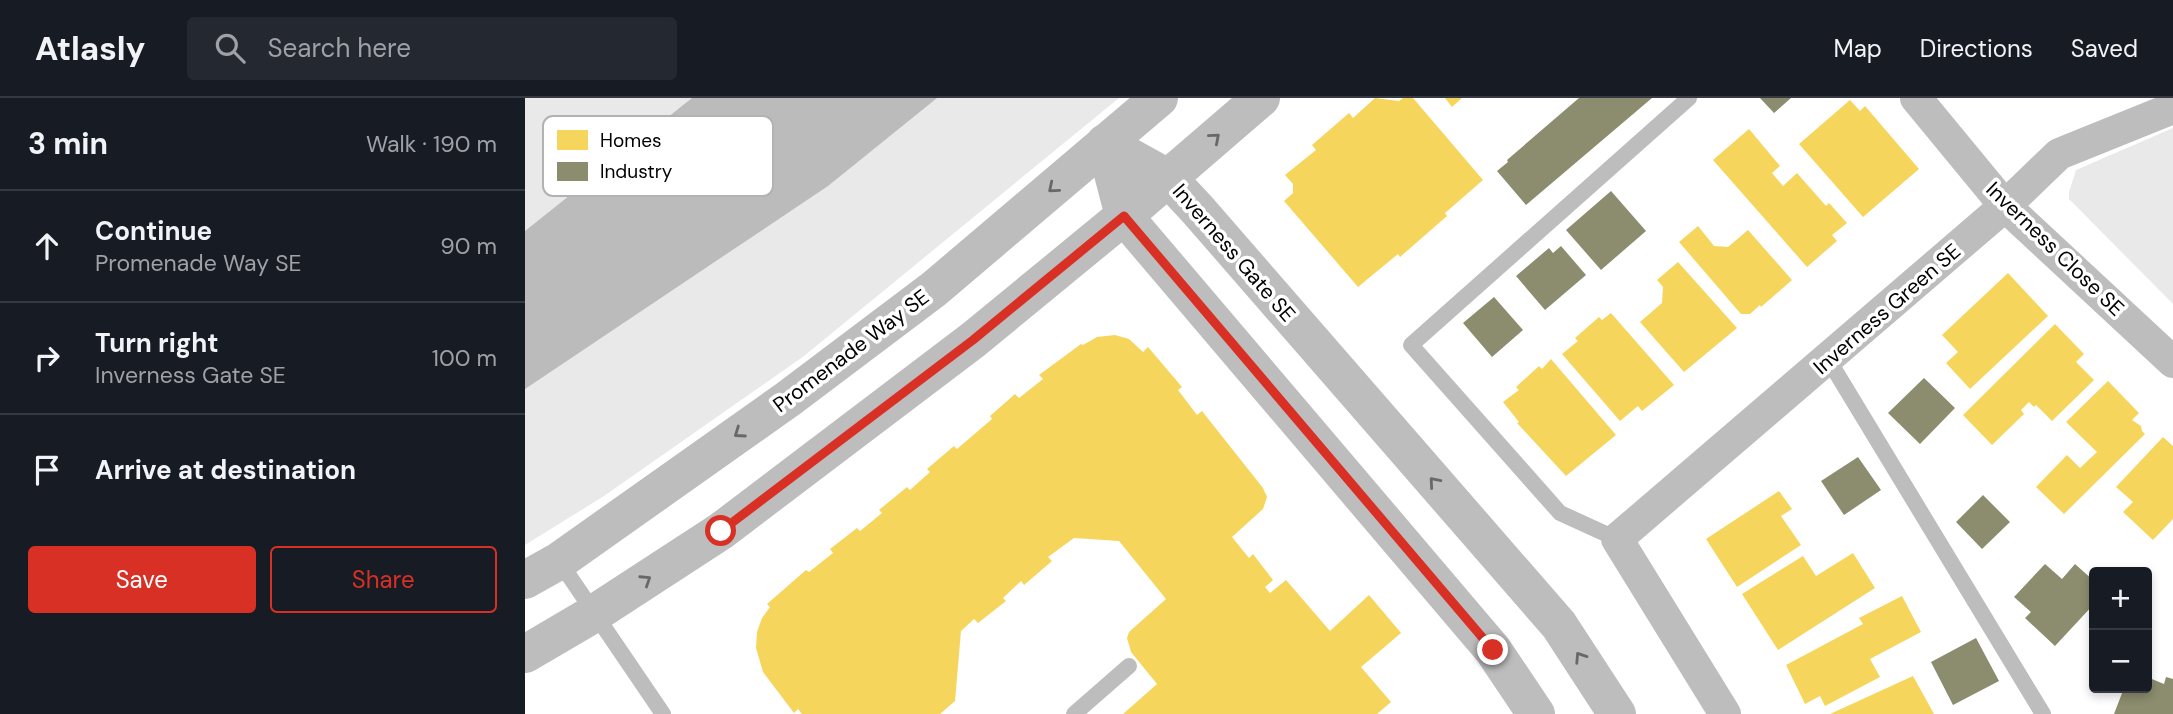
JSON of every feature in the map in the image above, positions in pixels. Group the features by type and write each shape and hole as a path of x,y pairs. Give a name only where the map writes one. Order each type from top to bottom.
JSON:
{"street":[{"name":"Promenade Way SE","path":"525,580 559,561 788,399 934,289 1159,98"},
{"path":"525,654 595,613 721,531 973,340 1124,216 1261,98"},
{"name":"Inverness Close SE","path":"1916,98 2005,206 2173,362"},
{"name":"Inverness Green SE","path":"1617,539 2005,206 2059,154 2173,108"},
{"name":"Inverness Gate SE","path":"1105,144 1168,178 1559,625 1617,714"},
{"path":"1105,144 1124,216 1493,650 1536,714"},
{"path":"1617,539 1725,714"}],"lane":[{"path":"1617,539 1560,513 1411,345 1689,98"},
{"path":"1828,359 2043,714"},
{"path":"559,561 663,714"},
{"path":"1074,714 1129,666"}],"shaded area":[{"path":"525,98 1119,98 804,356 604,496 525,545"},
{"path":"692,98 937,98 828,186 525,389 525,231 569,196 773,196 773,116 669,116"},
{"path":"2173,128 2173,304 2069,199 2069,192 2076,170"}],"building: Homes":[{"path":"1375,98 1399,101 1413,98 1483,180 1400,257 1398,254 1358,287 1284,201 1293,193 1293,184 1285,175 1316,150 1312,145 1349,113 1353,118"},
{"path":"1445,98 1462,98 1452,107"},
{"path":"1850,100 1860,111 1865,106 1919,169 1863,217 1799,144"},
{"path":"1749,129 1780,166 1772,173 1783,186 1797,173 1826,206 1829,203 1847,223 1832,235 1837,241 1807,267 1713,160"},
{"path":"1698,226 1714,246 1728,247 1748,230 1792,280 1761,307 1760,305 1750,314 1741,314 1679,242"},
{"path":"1678,262 1737,328 1684,372 1640,322 1662,303 1663,287 1657,280"},
{"path":"2008,273 2048,316 1970,389 1946,363 1958,352 1942,335"},
{"path":"1611,313 1674,385 1642,411 1638,406 1620,421 1562,354 1578,341 1575,338 1599,317 1602,320"},
{"path":"2055,324 2084,354 2076,362 2094,380 2052,421 2036,405 2034,407 2029,402 2021,410 2024,414 1992,445 1963,415"},
{"path":"1115,335 1129,339 1143,352 1148,347 1182,387 1178,390 1197,415 1202,411 1263,488 1267,497 1263,509 1232,537 1249,558 1253,554 1273,580 1265,587 1270,593 1286,580 1330,631 1369,595 1401,633 1361,667 1391,702 1377,714 1123,714 1157,684 1131,652 1127,638 1129,632 1166,599 1119,541 1074,538 1048,557 1052,561 1024,585 1021,581 1003,598 1006,601 978,623 974,619 961,631 955,701 940,714 802,714 798,709 794,713 763,672 756,648 757,632 770,607 767,604 806,570 809,572 833,553 830,549 857,528 860,531 882,513 879,510 907,487 910,490 930,472 927,469 954,446 957,449 992,419 990,416 1015,394 1019,398 1043,379 1039,375 1081,344 1097,337"},
{"path":"1551,359 1616,435 1566,476 1517,423 1519,422 1503,402 1519,390 1516,387 1539,366 1542,369"},
{"path":"2108,381 2139,413 2132,420 2141,426 2145,434 2064,514 2036,487 2067,455 2080,468 2097,452 2066,422"},
{"path":"2163,437 2173,446 2173,519 2153,540 2123,512 2133,502 2116,487"},
{"path":"1779,491 1792,509 1781,516 1801,545 1737,587 1706,539"},
{"path":"1853,553 1875,588 1778,650 1742,594 1803,556 1816,576"},
{"path":"1902,596 1921,632 1870,659 1880,677 1825,706 1820,696 1805,704 1786,665 1863,624 1859,618"},
{"path":"1913,676 1934,714 1830,714"}],"building: Industry":[{"path":"1579,98 1652,98 1526,205 1497,171"},
{"path":"1760,98 1791,98 1774,113"},
{"path":"1611,191 1646,231 1601,270 1566,230"},
{"path":"1561,246 1586,275 1545,310 1516,276 1549,248 1553,253"},
{"path":"1494,297 1523,330 1492,357 1463,323"},
{"path":"1924,378 1955,408 1920,444 1888,413"},
{"path":"1858,457 1881,490 1844,515 1821,481"},
{"path":"1983,495 2010,522 1982,549 1956,522"},
{"path":"2045,564 2062,579 2075,564 2089,577 2089,609 2055,646 2025,618 2031,612 2014,597"},
{"path":"1976,638 1999,681 1953,705 1931,662"},
{"path":"2166,677 2173,679 2173,714 2114,714 2122,693 2152,693 2152,679 2164,684"}],"route":[{"path":"721,531 973,340 1124,216 1493,650"}]}
